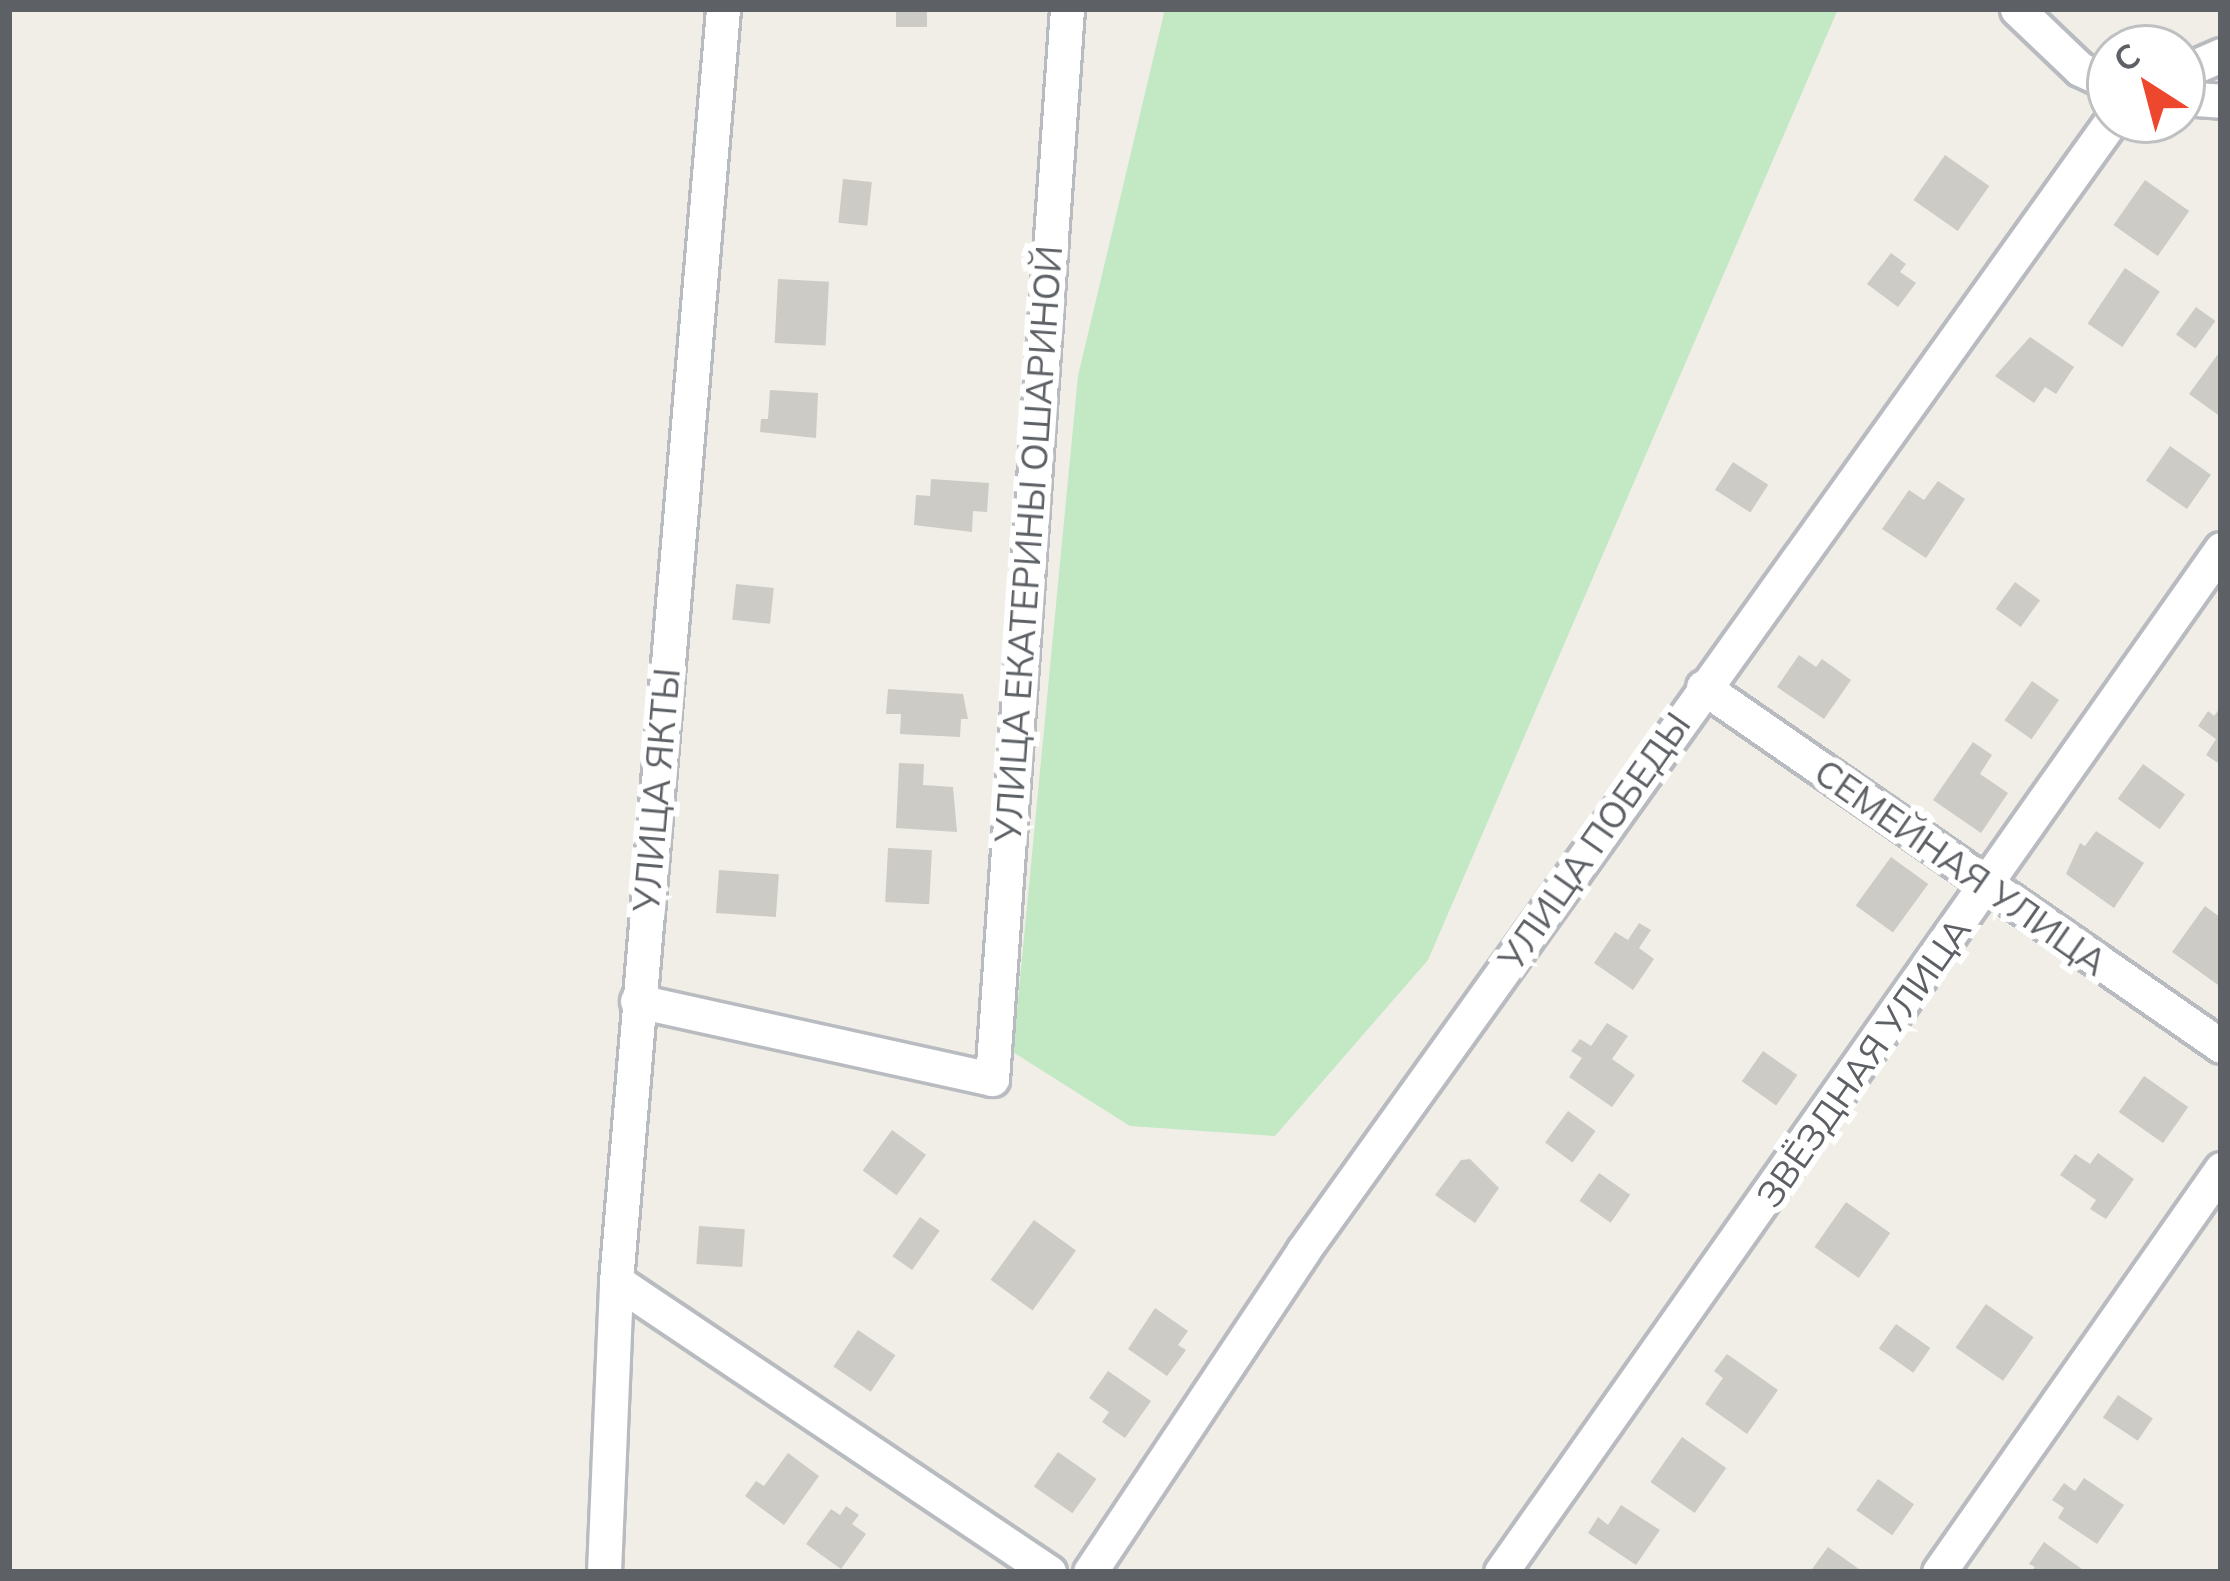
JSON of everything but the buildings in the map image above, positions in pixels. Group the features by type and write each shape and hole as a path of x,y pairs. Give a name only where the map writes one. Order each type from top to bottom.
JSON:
{"street":[{"name":"УЛИЦА ЯКТЫ","path":"604,1572 616,1281 723,9"},
{"name":"УЛИЦА ЕКАТЕРИНЫ ОШАРИНОЙ","path":"638,1001 992,1079 1067,9"},
{"path":"2017,9 2086,71"},
{"name":"УЛИЦА ПОБЕДЫ","path":"1090,1572 1304,1250 2095,144"},
{"name":"ЗВЁЗДНАЯ УЛИЦА","path":"1501,1572 2221,549"},
{"name":"СЕМЕЙНАЯ УЛИЦА","path":"1703,687 1985,887 2221,1046"},
{"path":"1939,1572 2221,1169"},
{"path":"616,1281 1049,1572"}],"green space":[{"path":"1165,9 1838,9 1428,960 1275,1136 1130,1126 1013,1052 1078,376"}]}
